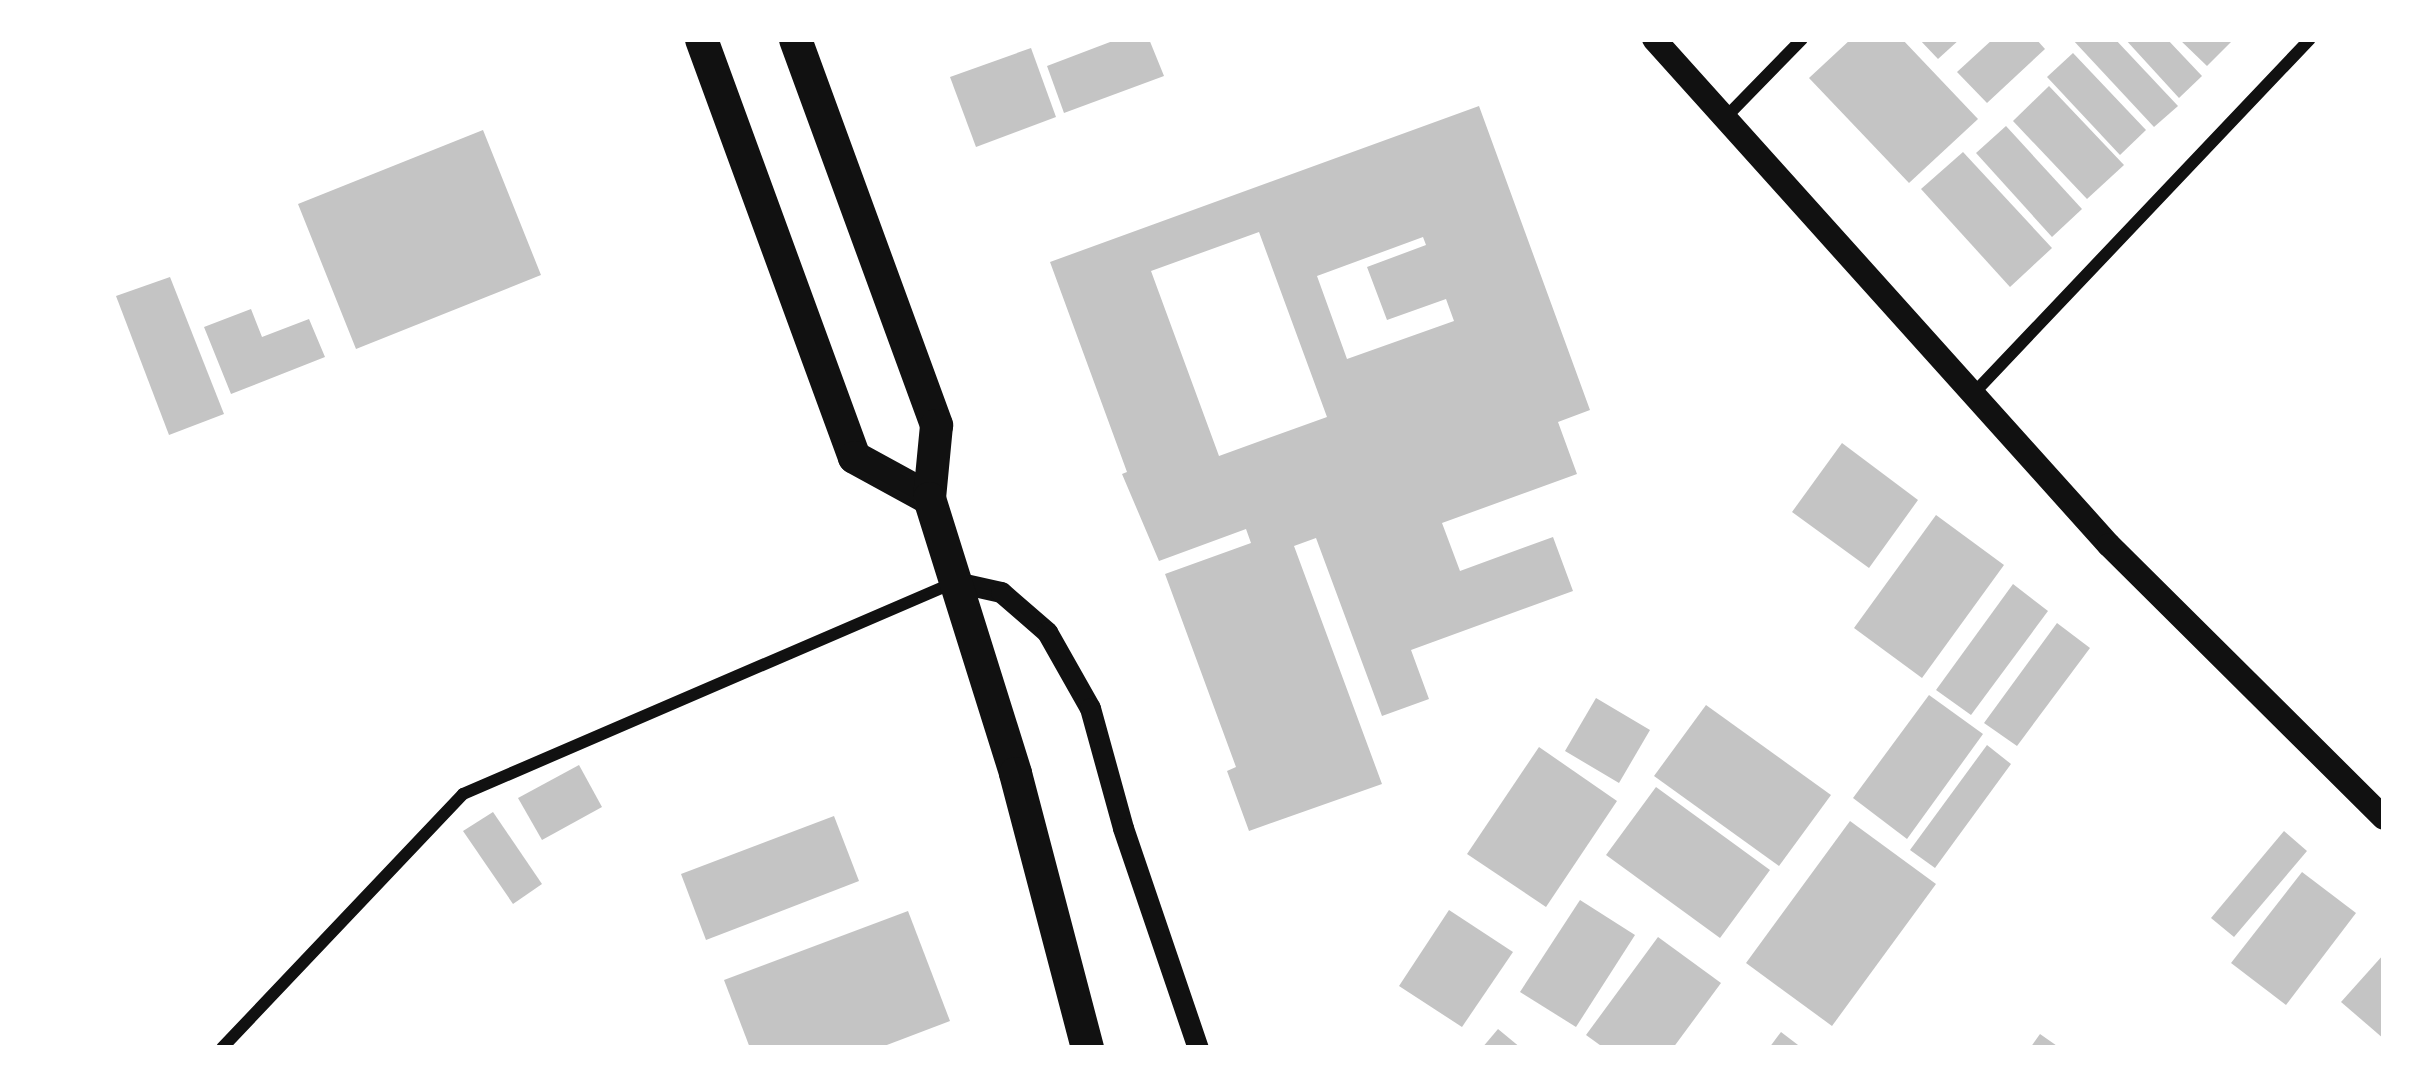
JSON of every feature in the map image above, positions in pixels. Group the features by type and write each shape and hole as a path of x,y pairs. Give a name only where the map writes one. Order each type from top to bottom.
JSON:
{"highway":[{"path":"700,39 854,458 929,497"},
{"path":"795,39 936,425 929,497 1016,773 1087,1048"}],"main road":[{"path":"1654,39 2109,545 2384,818"}],"street":[{"path":"1725,118 1802,39"},
{"path":"1974,393 2310,39"},
{"path":"222,1048 463,794 956,582 1001,592 1047,632 1090,708 1123,828 1198,1048"}],"building":[{"path":"1118,39 1149,39 1164,76 1064,113 1047,66"},
{"path":"1851,39 1902,39 1978,119 1909,183 1809,78"},
{"path":"1919,39 1960,39 1938,59"},
{"path":"1993,39 2036,39 2045,49 1987,103 1957,72"},
{"path":"2072,39 2115,39 2178,106 2154,127"},
{"path":"2125,39 2167,39 2202,76 2179,98"},
{"path":"2179,39 2234,39 2207,66"},
{"path":"1031,48 1056,117 976,147 950,77"},
{"path":"2073,53 2146,130 2120,155 2047,77"},
{"path":"2049,86 2124,165 2087,199 2013,121"},
{"path":"1479,106 1590,410 1558,422 1577,474 1442,523 1460,571 1553,537 1573,591 1411,650 1429,699 1382,716 1316,538 1294,546 1382,784 1249,831 1227,771 1236,767 1165,574 1251,543 1246,529 1159,561 1122,474 1127,472 1050,262","holes":["1259,232 1327,417 1219,456 1151,271","1423,237 1426,245 1367,267 1387,320 1446,299 1454,321 1347,359 1317,276"]},
{"path":"2006,126 2082,209 2052,237 1976,153"},
{"path":"483,130 541,275 356,349 298,204"},
{"path":"1963,152 2052,248 2010,287 1921,189"},
{"path":"170,277 224,414 169,435 116,296"},
{"path":"251,309 262,337 309,319 325,357 231,394 204,327"},
{"path":"1842,443 1918,500 1869,568 1792,512"},
{"path":"1936,515 2004,565 1922,678 1854,628"},
{"path":"2013,584 2048,611 1971,715 1936,690"},
{"path":"2057,623 2090,648 2017,746 1984,723"},
{"path":"1929,695 1983,734 1907,839 1853,798"},
{"path":"1596,698 1650,730 1619,783 1565,751"},
{"path":"1706,705 1831,795 1779,866 1654,776"},
{"path":"1987,745 2011,764 1935,868 1910,850"},
{"path":"1539,747 1617,801 1546,907 1467,854"},
{"path":"579,765 602,807 542,840 518,798"},
{"path":"1656,787 1770,870 1720,938 1606,855"},
{"path":"493,812 542,884 513,904 463,831"},
{"path":"834,816 859,881 706,940 681,874"},
{"path":"1850,821 1936,884 1832,1026 1746,963"},
{"path":"2284,831 2307,851 2234,937 2211,918"},
{"path":"2302,872 2356,913 2286,1005 2231,963"},
{"path":"1580,900 1635,935 1576,1027 1520,992"},
{"path":"1449,910 1513,952 1462,1027 1399,986"},
{"path":"908,911 950,1021 879,1048 750,1048 724,980"},
{"path":"1658,937 1721,983 1673,1048 1604,1048 1586,1035"},
{"path":"2384,954 2384,1039 2341,1002"},
{"path":"1498,1029 1521,1048 1482,1048"},
{"path":"1781,1032 1802,1048 1769,1048"},
{"path":"2040,1034 2060,1048 2030,1048"}]}
